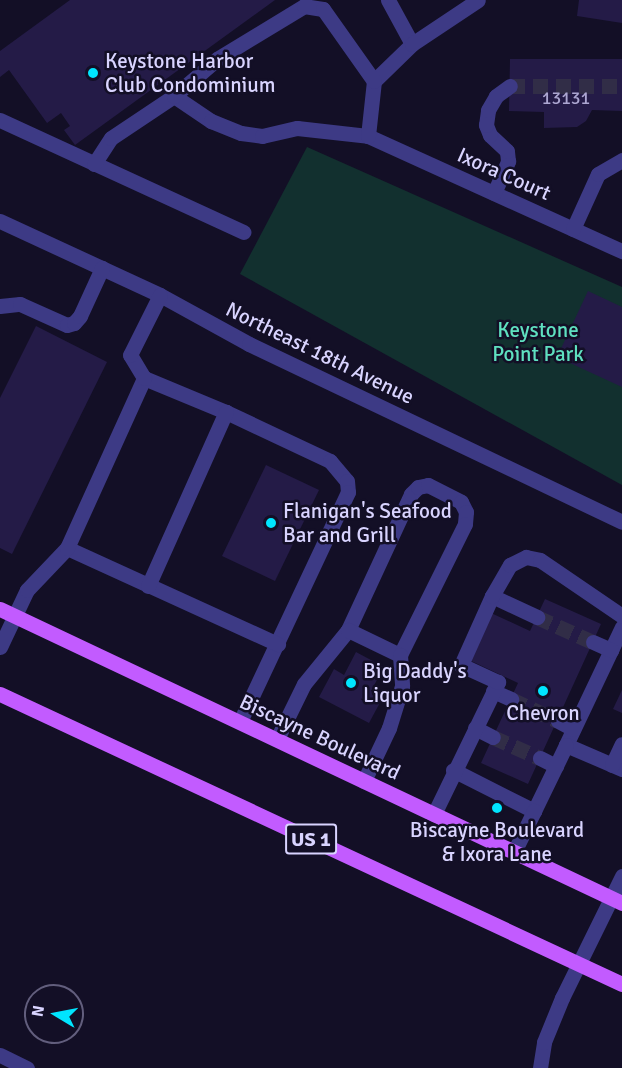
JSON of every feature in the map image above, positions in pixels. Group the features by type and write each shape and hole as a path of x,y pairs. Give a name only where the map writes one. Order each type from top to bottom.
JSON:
{"main road":[{"name":"Biscayne Boulevard","path":"0,609 617,900"},
{"name":"US 1","path":"0,694 622,984"}],"street":[{"path":"388,0 412,44"},
{"path":"368,136 374,81 412,44 478,0"},
{"path":"94,164 111,138 174,96 217,59 304,6 323,9 374,81"},
{"path":"494,193 508,161 507,151 490,135 486,125 489,110 496,96 510,86"},
{"name":"Ixora Court","path":"174,96 211,120 241,133 261,136 297,128 368,136 622,251"},
{"path":"0,120 243,232"},
{"path":"573,229 598,174 622,160"},
{"name":"Northeast 18th Avenue","path":"0,221 160,295 249,344 622,522"},
{"path":"0,306 20,304 67,325 74,323 80,316 102,268"},
{"path":"160,295 130,355 144,378 226,412 330,461 347,482 348,492 240,722"},
{"path":"0,647 27,590 66,548 144,378"},
{"path":"148,586 226,412"},
{"path":"276,739 304,684 348,630 411,494 418,487 428,485 461,502 466,512 465,524 400,655 402,686 389,728 364,781"},
{"path":"66,548 278,644"},
{"path":"434,814 453,770 498,682 461,665 492,596 510,565 526,557 540,560 622,616"},
{"path":"492,596 537,617"},
{"path":"514,852 622,627"},
{"path":"348,630 400,655"},
{"path":"593,642 611,650"},
{"path":"493,691 511,699"},
{"path":"558,721 573,729"},
{"path":"475,728 493,737"},
{"path":"566,745 617,767 622,744"},
{"path":"540,758 556,766"},
{"path":"453,770 534,811"},
{"path":"540,1068 544,1042 578,964 617,900 622,876"},
{"path":"0,1055 27,1068"}],"green space":[{"name":"Keystone Point Park","path":"307,147 622,287 622,485 240,274"}],"building":[{"name":"Keystone Harbor Club Condominium","path":"70,0 275,0 75,145 64,130 70,126 61,113 47,123 9,70 0,77 0,51"},
{"path":"579,0 622,0 622,23 577,16"},
{"path":"510,59 622,59 622,111 592,110 586,121 577,127 544,128 544,112 509,111"},
{"path":"588,291 622,307 622,387 557,357"},
{"path":"36,326 107,362 12,554 0,548 0,398"},
{"name":"Flanigan's Seafood Bar and Grill","path":"266,465 319,490 275,581 222,556"},
{"name":"Chevron","path":"545,599 601,624 528,784 481,763 518,683 469,660 491,613 530,631"},
{"name":"Big Daddy's Liquor","path":"356,652 384,667 371,691 383,697 369,723 319,697 334,669 344,675"},
{"path":"622,690 622,713 613,709"}],"tunnel":[{"path":"510,86 622,86"},
{"path":"537,617 593,642"},
{"path":"511,699 558,721"},
{"path":"493,737 540,758"}],"place":[{"name":"Keystone Harbor Club Condominium","path":"93,73"},
{"name":"Flanigan's Seafood Bar and Grill","path":"271,523"},
{"name":"Big Daddy's Liquor","path":"351,683"},
{"name":"Chevron","path":"543,691"},
{"name":"Biscayne Boulevard & Ixora Lane","path":"497,808"}]}
